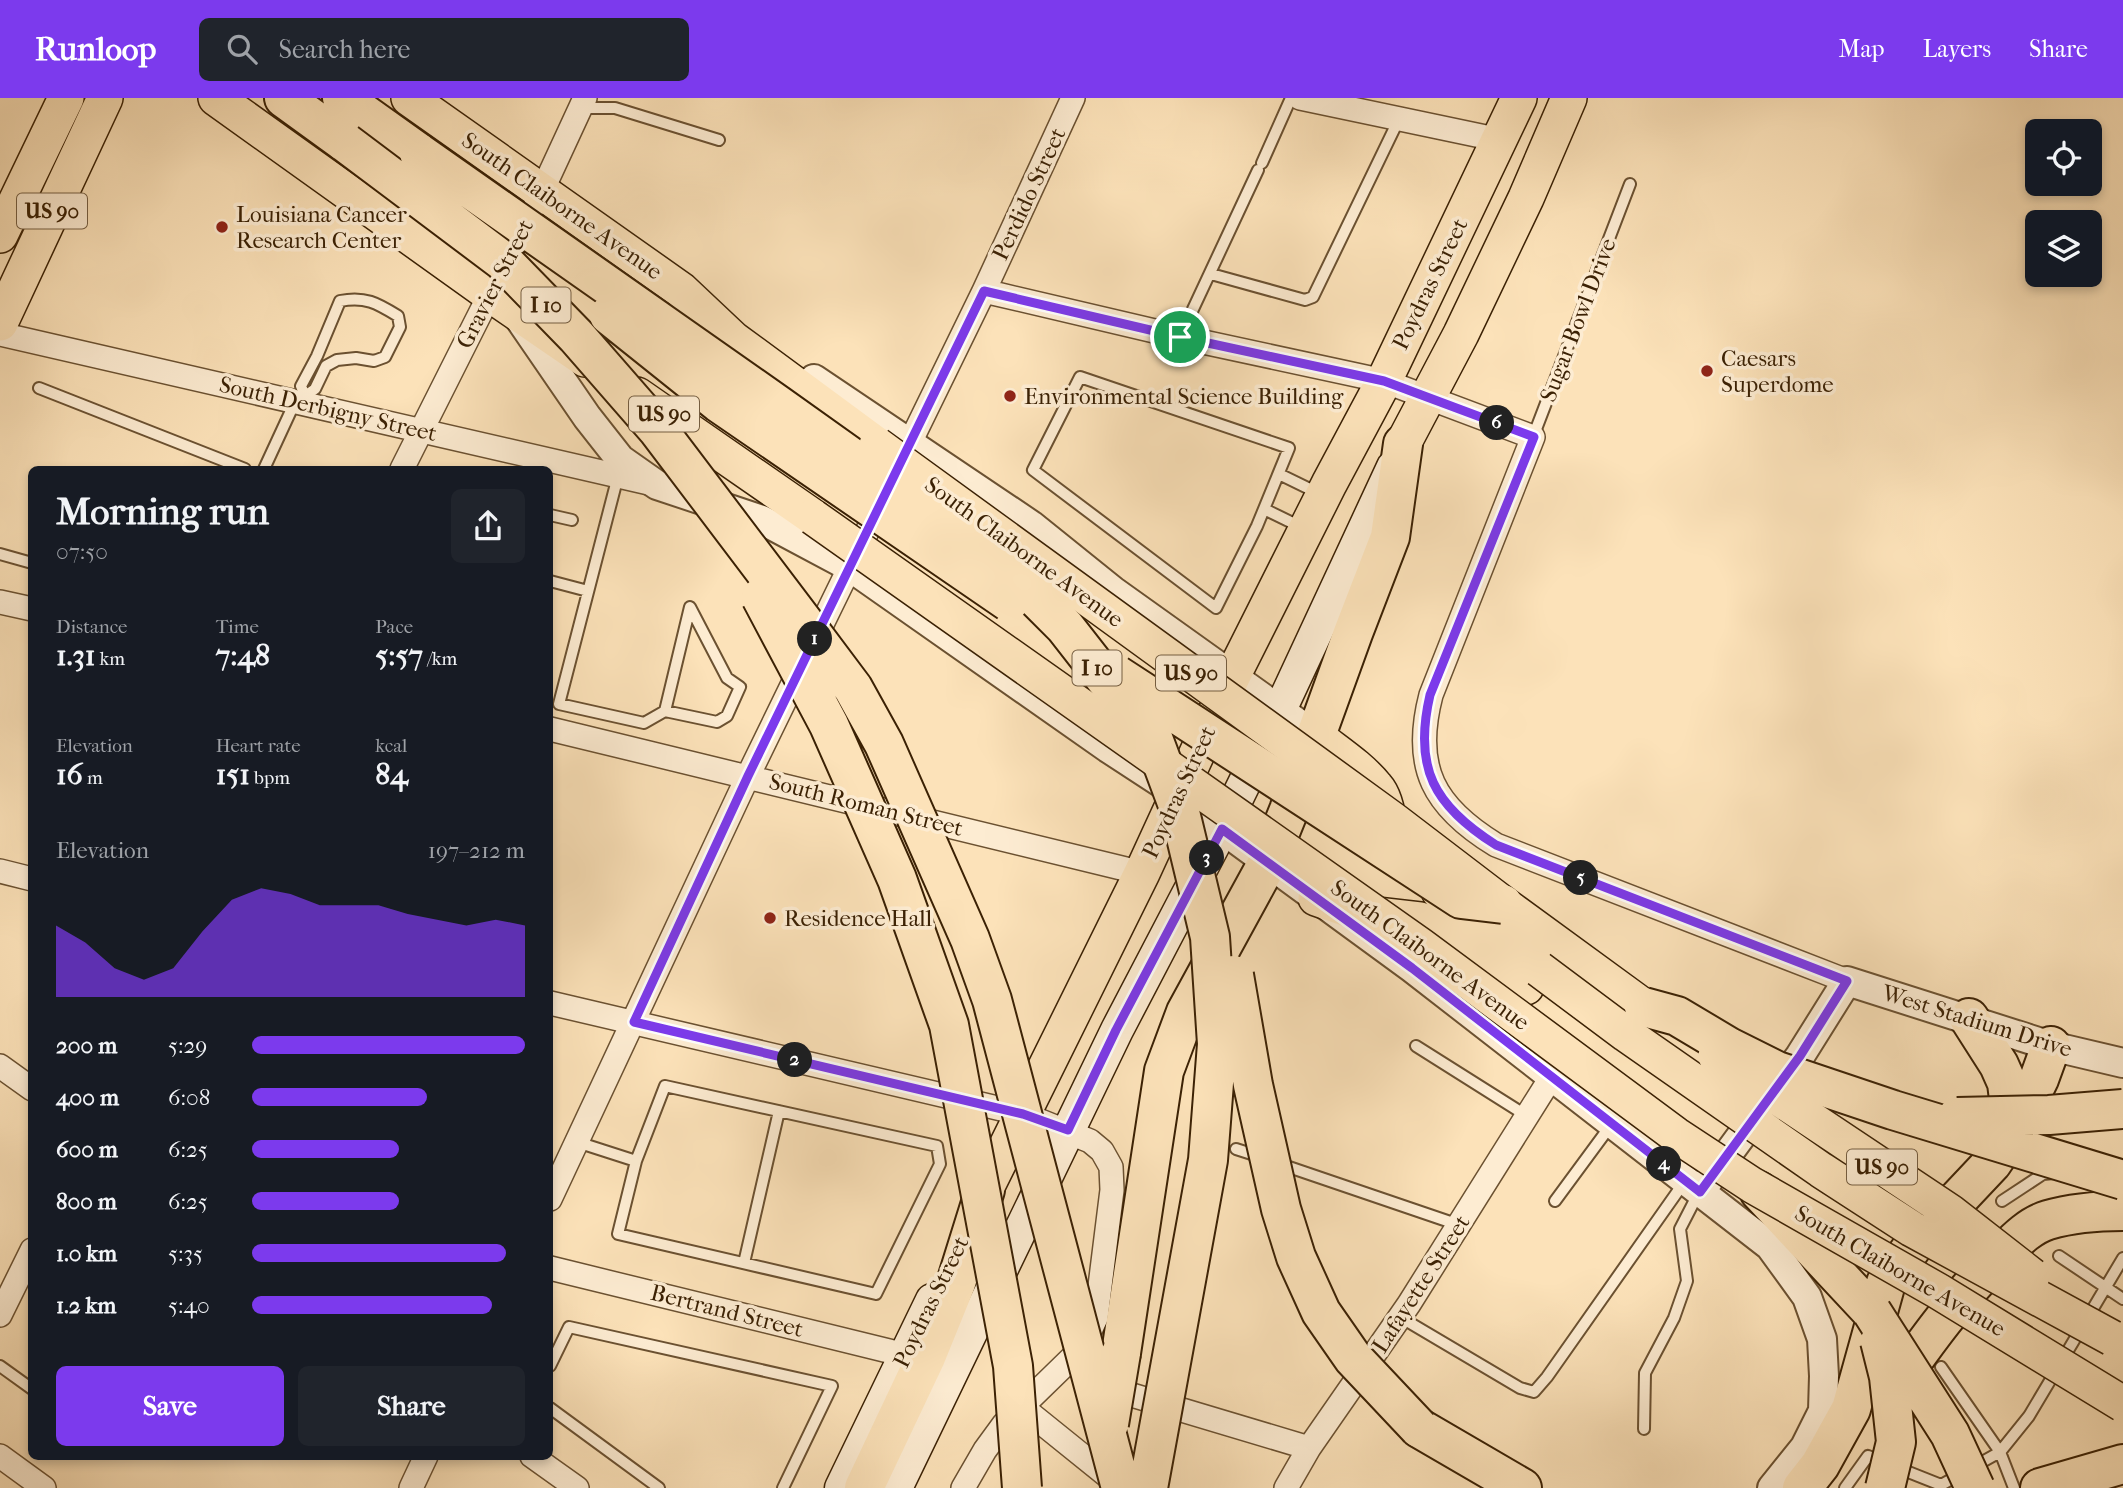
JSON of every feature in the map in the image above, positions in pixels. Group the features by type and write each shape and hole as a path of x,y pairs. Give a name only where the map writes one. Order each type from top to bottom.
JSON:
{"highway":[{"name":"I 10","path":"284,98 503,261 576,336 658,430 711,502 829,724 897,879 949,1025 1013,1366 1022,1488"},
{"name":"I 10","path":"342,98 789,412 1013,575 1065,627 1154,741 1178,801 1210,937 1217,1044 1208,1160 1148,1488"},
{"path":"419,153 567,282 730,411 1169,710 1461,899 1503,904"},
{"path":"1098,1488 1127,1322 1164,1071 1186,1012 1268,862 1289,810 1390,537 1404,444"},
{"path":"711,502 853,688 884,744 970,939 992,1000 1121,1488"},
{"path":"1178,801 1209,865 1281,1209 1296,1257 1321,1312 1353,1358 1419,1428 1522,1488"},
{"path":"1644,1007 1677,1016 1776,1071 1893,1110 2123,1180"},
{"path":"1969,1018 2007,1083 2013,1132"},
{"path":"1802,1488 1820,1465 1851,1409 1886,1283 1926,1228 1992,1163 2013,1132 2039,1079 2051,1046"},
{"path":"1893,1110 1942,1117 1985,1117 2123,1109"},
{"path":"1752,1185 1872,1312 1950,1434 1975,1488"},
{"path":"864,1488 926,1357 956,1283 986,1188"},
{"path":"1821,1488 1933,1332 1983,1272 2021,1235 2046,1220 2102,1211 2123,1211"},
{"path":"1872,1312 1889,1377 1896,1442 1885,1488"},
{"path":"2040,1488 2123,1464"},
{"path":"2115,1488 2123,1483"}],"main road":[{"name":"US 90","path":"0,235 66,98"},
{"name":"US 90","path":"0,323 105,98"},
{"name":"South Claiborne Avenue","path":"216,98 502,302 813,517 1421,946 1676,1135 1752,1185 1938,1291 2123,1404"},
{"name":"South Claiborne Avenue","path":"408,98 681,290 733,339 893,444 1503,904 1644,1007 1951,1212 2117,1342"},
{"name":"Poydras Street","path":"841,1488 1178,801 1233,675 1384,381 1519,98"},
{"path":"896,1488 1116,1030 1222,829 1280,710 1404,444 1461,334 1520,210 1569,98"},
{"path":"1316,737 1362,772 1378,788 1388,816 1391,845 1401,863 1532,978 1844,1210 1938,1291"},
{"path":"1315,898 1359,913 1420,920 1532,978 1626,1034 1912,1230 2117,1342"}],"street":[{"name":"Perdido Street","path":"553,1193 748,776 850,568 893,444 984,291 1073,98"},
{"path":"1300,98 1500,140"},
{"name":"Gravier Street","path":"403,466 421,430 502,302 542,193 582,103"},
{"path":"984,291 1384,381 1534,437"},
{"name":"South Claiborne Avenue","path":"502,302 620,459 657,485 762,520 850,568 1108,748 1178,801 1222,829 1412,968 1770,1246 1807,1297 1822,1339 1823,1411 1805,1447 1772,1488"},
{"name":"South Derbigny Street","path":"0,334 301,400 657,485"},
{"name":"Sugar Bowl Drive","path":"1424,731 1430,695 1534,437"},
{"name":"South Claiborne Avenue","path":"893,444 1031,525 1113,591 1316,737"},
{"path":"0,602 28,608"},
{"name":"South Roman Street","path":"553,730 1142,873"},
{"name":"West Stadium Drive","path":"1424,731 1423,747 1432,782 1451,810 1470,829 1496,845 1847,981 2051,1046 2123,1063"},
{"path":"0,871 28,878"},
{"path":"1693,1186 1800,1056 1847,981"},
{"path":"553,1004 1023,1114 1068,1130 1090,1141 1101,1152 1111,1167 1112,1190 1096,1318 1082,1348 1004,1424 963,1488"},
{"path":"0,1066 28,1086"},
{"name":"Lafayette Street","path":"1286,1488 1309,1448 1400,1317 1552,1076"},
{"path":"0,1315 28,1258"},
{"name":"Bertrand Street","path":"553,1269 905,1355"},
{"path":"1058,1373 1309,1448"},
{"path":"1022,1407 1121,1488"},
{"path":"0,1456 44,1488"},
{"path":"411,1488 424,1460"},
{"path":"538,1460 577,1488"}],"lane":[{"path":"1180,337 1291,98"},
{"path":"582,103 615,108 719,140"},
{"path":"1211,274 1306,300 1314,297 1399,119"},
{"name":"Sugar Bowl Drive","path":"1534,437 1630,184"},
{"path":"266,466 301,400 315,389 326,366 337,360 356,358 374,361 385,357 400,327 398,316 374,302 354,298 340,301 301,386 301,400"},
{"path":"1080,377 1289,448 1264,509 1216,608 1033,470 1080,377"},
{"path":"39,388 237,466"},
{"path":"1279,474 1323,496"},
{"path":"618,475 559,704 644,723 665,711 718,722 727,716 740,687 727,678 690,607 665,711"},
{"path":"1264,509 1306,530"},
{"path":"553,516 572,520"},
{"path":"0,554 28,562"},
{"path":"553,582 588,591"},
{"path":"1416,1046 1527,1116"},
{"path":"665,1086 779,1111 937,1146 940,1164 876,1294 618,1234 636,1161 665,1086"},
{"path":"744,1264 779,1111"},
{"path":"1555,1201 1612,1124"},
{"path":"577,1142 636,1161"},
{"path":"1236,1149 1460,1224"},
{"path":"2002,1201 2043,1174 2123,1166"},
{"path":"1400,1317 1520,1388 1534,1392 1693,1186"},
{"path":"1644,1429 1645,1373 1674,1318 1687,1281 1680,1229 1693,1186"},
{"path":"2059,1256 2123,1299"},
{"path":"1844,1488 1868,1456 1941,1485 2000,1452 2029,1416 2123,1258"},
{"path":"553,1360 569,1327 832,1386 783,1488"},
{"path":"0,1366 28,1386"},
{"path":"1941,1367 2000,1452 2014,1488"},
{"path":"553,1410 659,1488"}],"place":[{"name":"Louisiana Cancer Research Center","path":"222,227"},
{"name":"Caesars Superdome","path":"1707,371"},
{"name":"Environmental Science Building","path":"1010,396"},
{"name":"Residence Hall","path":"770,918"}],"route":[{"path":"984,291 1180,337 1384,381 1534,437 1430,695 1423,747 1432,782 1451,810 1470,829 1496,845 1847,981 1800,1056 1700,1192 1412,968 1222,829 1116,1030 1068,1130 1023,1114 634,1022 748,776 984,291"}]}
